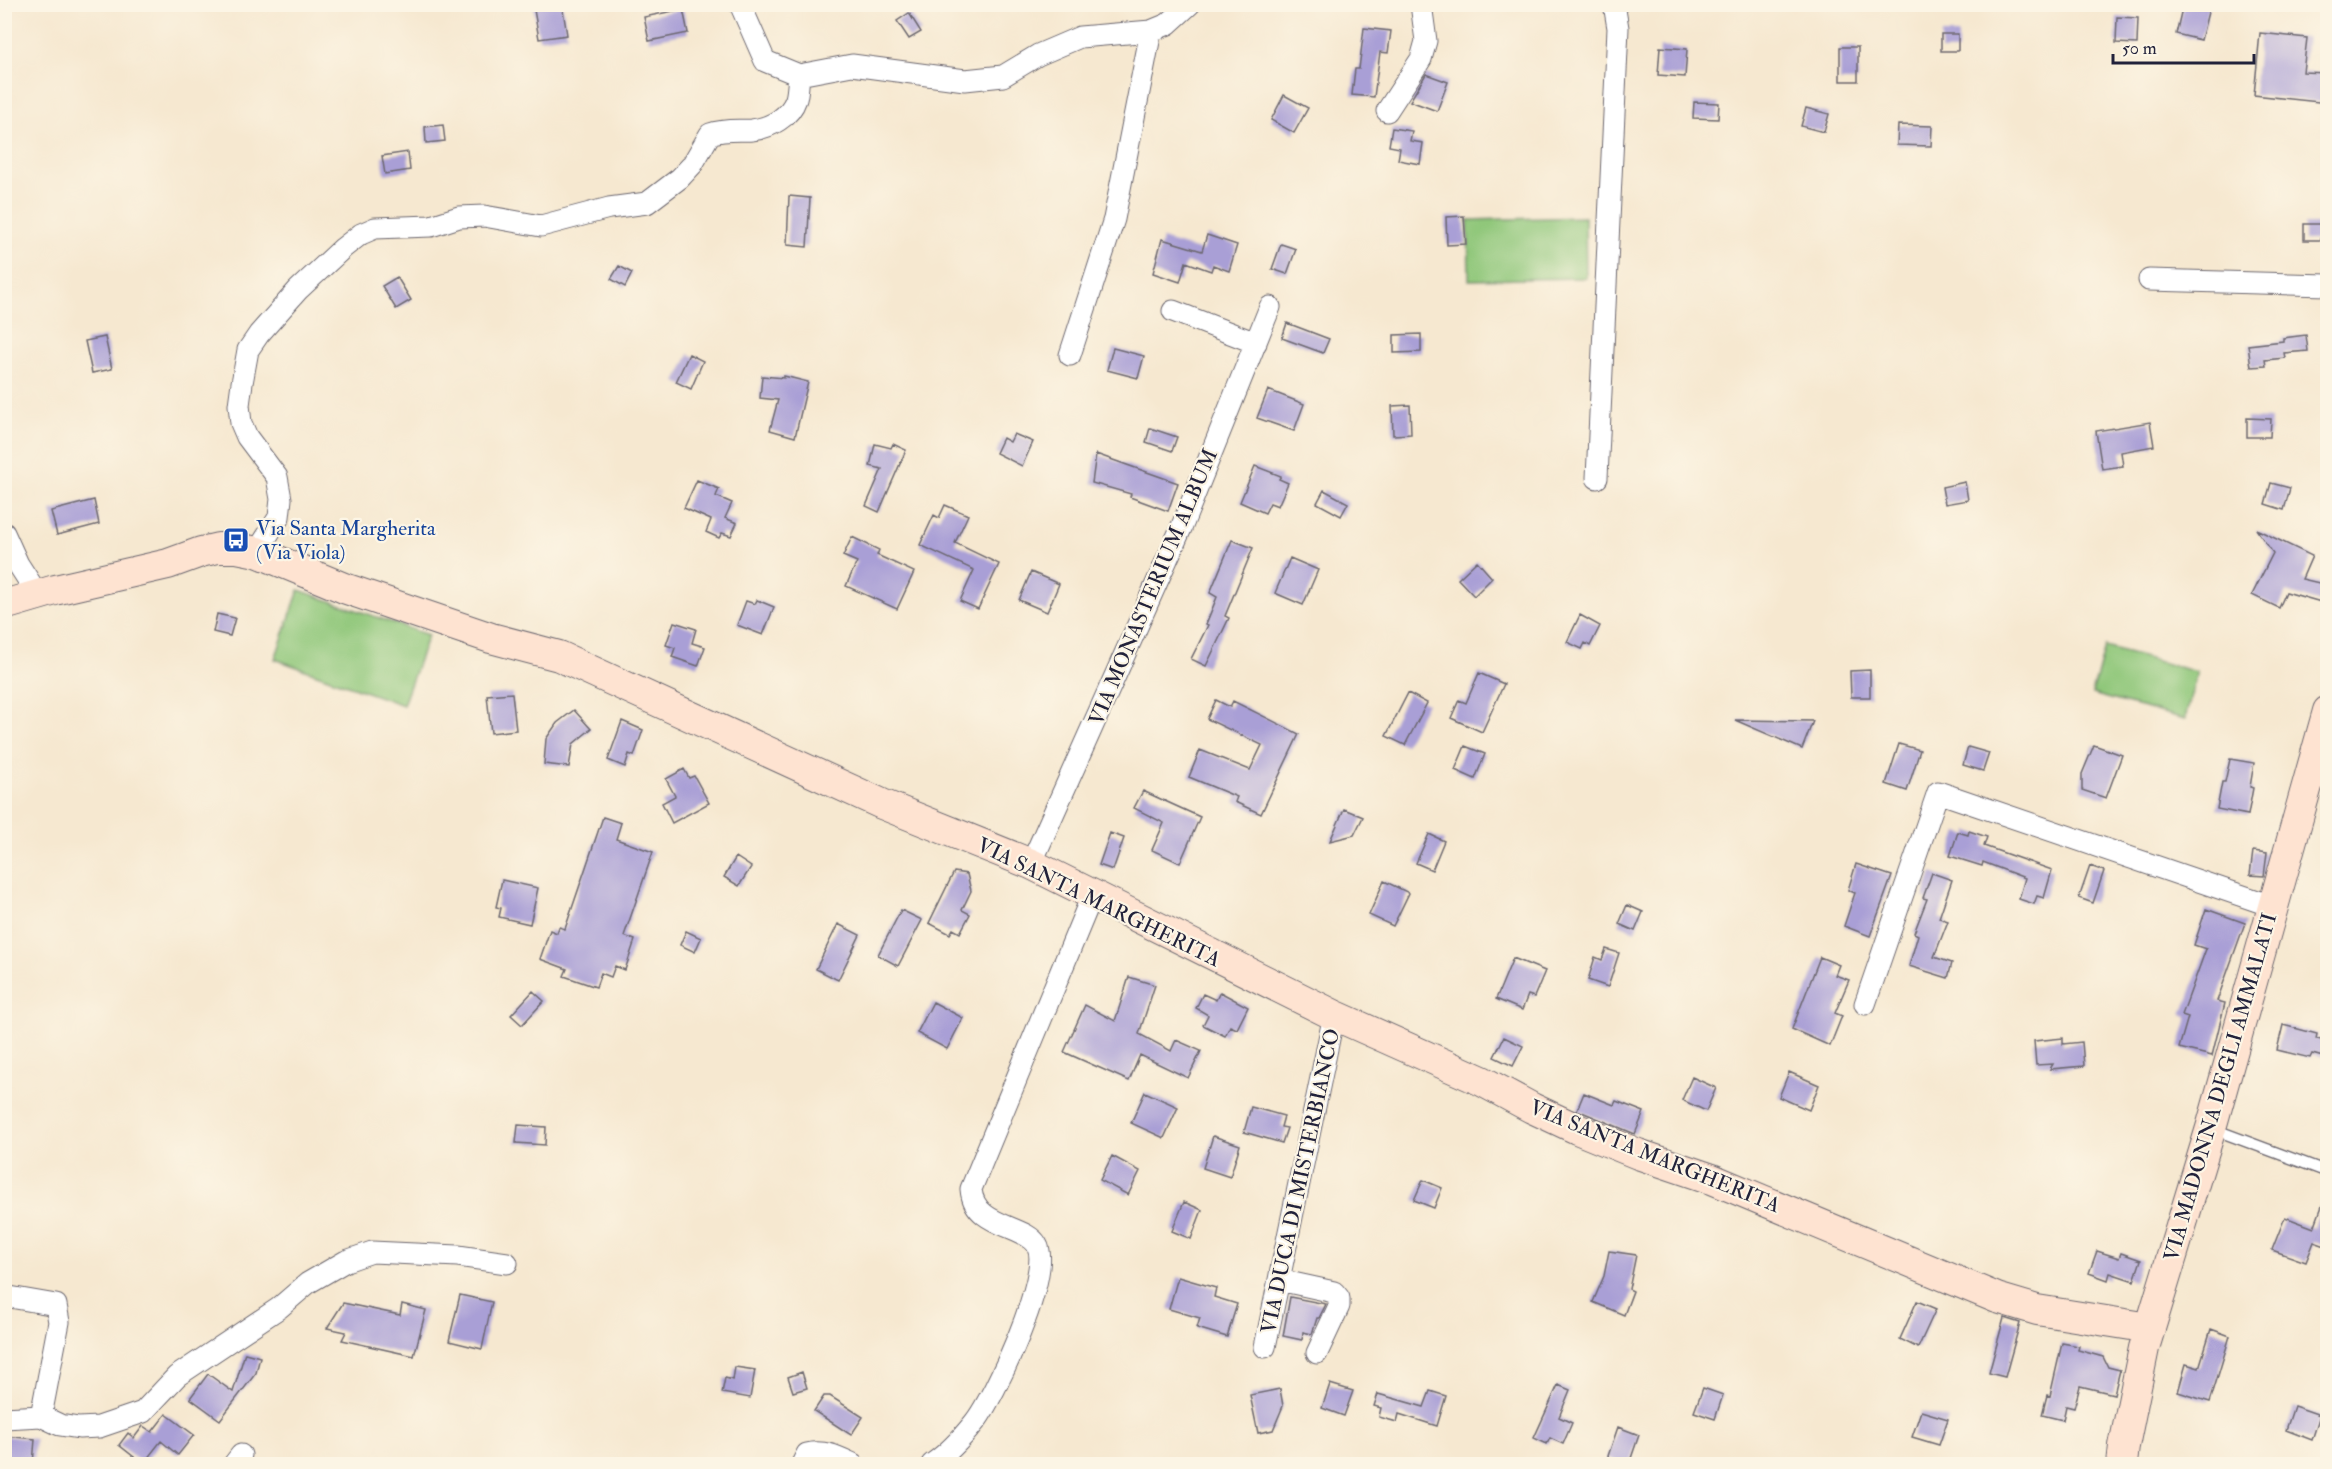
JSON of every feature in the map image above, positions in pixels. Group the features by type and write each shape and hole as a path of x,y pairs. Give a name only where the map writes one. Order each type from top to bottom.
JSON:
{"street":[{"path":"740,4 765,61 799,75 852,65 965,80 1003,76 1038,55 1080,37 1151,31 1168,24 1190,4"},
{"path":"1387,111 1420,59 1426,41 1421,4"},
{"path":"1597,478 1618,28 1614,4"},
{"path":"1070,355 1114,219 1151,31"},
{"path":"257,552 279,518 281,499 277,477 247,437 241,423 239,405 248,350 298,290 343,248 361,234 375,228 431,226 459,217 484,216 541,226 609,208 647,203 680,178 692,165 710,134 722,130 752,130 770,126 789,112 796,99 799,75"},
{"path":"2150,280 2328,285"},
{"name":"VIA MONASTERIUM ALBUM","path":"1031,864 1182,526 1270,307"},
{"path":"1173,311 1256,344"},
{"path":"4,533 18,564 38,595"},
{"name":"VIA SANTA MARGHERITA","path":"4,605 168,564 218,548 237,548 257,552 344,588 491,639 559,656 882,804 1031,864 1334,1015 1482,1081 1532,1108 1638,1154 1712,1179 1997,1298 2037,1310 2150,1328"},
{"name":"VIA MADONNA DEGLI AMMALATI","path":"2122,1464 2131,1407 2150,1328 2211,1128 2328,711"},
{"path":"1865,1004 1938,792 2272,906"},
{"path":"932,1464 941,1458 974,1423 988,1403 1013,1348 1039,1274 1039,1250 1036,1243 1025,1235 1002,1226 979,1210 972,1199 971,1189 1092,896"},
{"name":"VIA DUCA DI MISTERBIANCO","path":"1265,1347 1334,1015"},
{"path":"4,1418 41,1416 60,1425 79,1428 99,1427 143,1412 177,1376 279,1308 308,1283 346,1261 372,1252 458,1256 507,1263"},
{"path":"1279,1280 1334,1292 1339,1298 1339,1306 1317,1353"},
{"path":"4,1296 56,1305 59,1322 41,1416"},
{"path":"802,1464 807,1454 819,1451 854,1464"}],"lane":[{"path":"2211,1128 2328,1172"}],"green space":[{"path":"1585,217 1586,278 1469,280 1468,220"},
{"path":"299,590 428,635 403,705 275,659"},
{"path":"2105,647 2197,672 2185,719 2092,694"}],"building":[{"path":"533,4 562,4 567,35 539,39"},
{"path":"2183,4 2210,4 2201,40 2176,34"},
{"path":"683,9 688,33 649,41 644,17"},
{"path":"909,13 921,32 909,39 897,21"},
{"path":"2117,17 2138,18 2137,44 2116,43"},
{"path":"1364,28 1391,31 1388,53 1380,52 1374,97 1352,95 1355,69 1359,69"},
{"path":"2260,33 2307,38 2303,72 2328,73 2328,103 2254,95"},
{"path":"1941,34 1958,34 1958,51 1941,51"},
{"path":"1660,47 1687,49 1685,77 1658,75"},
{"path":"1840,47 1858,47 1858,81 1840,81"},
{"path":"1426,74 1448,82 1437,111 1410,101"},
{"path":"1284,95 1308,108 1294,133 1271,120"},
{"path":"1694,102 1719,103 1718,119 1693,118"},
{"path":"1806,108 1829,114 1824,132 1801,126"},
{"path":"443,125 445,141 426,143 425,127"},
{"path":"1898,125 1932,126 1931,146 1897,145"},
{"path":"1392,128 1412,131 1410,141 1423,143 1420,164 1398,160 1400,148 1389,146"},
{"path":"408,152 410,170 385,174 382,156"},
{"path":"789,196 810,198 807,247 787,245"},
{"path":"1464,216 1466,244 1447,245 1446,217"},
{"path":"2304,224 2321,224 2321,240 2304,240"},
{"path":"1207,235 1237,245 1229,271 1213,265 1211,271 1186,262 1180,282 1153,273 1162,239 1202,251"},
{"path":"1281,244 1296,249 1287,274 1272,269"},
{"path":"619,266 632,273 625,287 611,279"},
{"path":"397,277 411,300 396,309 382,286"},
{"path":"1287,323 1329,339 1323,353 1282,338"},
{"path":"1421,334 1421,352 1394,353 1394,335"},
{"path":"2306,335 2308,351 2284,353 2285,358 2265,360 2266,366 2251,367 2248,345 2283,341 2283,338"},
{"path":"105,337 112,369 92,373 85,341"},
{"path":"1113,348 1144,356 1138,378 1107,370"},
{"path":"689,354 703,361 691,389 676,382"},
{"path":"762,376 784,378 784,376 808,382 795,437 770,430 778,400 760,398"},
{"path":"1268,390 1304,404 1294,431 1257,418"},
{"path":"1410,405 1411,434 1393,435 1392,406"},
{"path":"2247,418 2271,419 2270,437 2247,437"},
{"path":"2150,422 2154,446 2121,452 2123,466 2102,469 2096,431"},
{"path":"1150,428 1177,437 1172,451 1146,442"},
{"path":"1014,434 1033,442 1022,466 996,453 1003,438 1010,442"},
{"path":"875,444 891,448 893,444 906,450 879,512 866,506 882,469 870,466"},
{"path":"1096,454 1178,483 1168,511 1130,497 1131,494 1092,483"},
{"path":"1255,466 1281,476 1279,479 1288,483 1278,506 1270,503 1265,513 1240,502"},
{"path":"697,480 719,489 716,496 732,503 725,518 737,523 731,536 722,533 719,538 706,532 711,520 684,508"},
{"path":"1965,482 1968,500 1945,504 1942,487"},
{"path":"2271,483 2290,488 2284,510 2265,504"},
{"path":"1324,490 1348,503 1341,516 1317,503"},
{"path":"94,500 99,524 57,535 51,511"},
{"path":"945,505 968,515 955,543 999,564 978,609 960,601 974,570 920,545 934,515 939,518"},
{"path":"2256,529 2312,556 2302,579 2328,585 2328,604 2286,592 2279,608 2252,595 2273,553"},
{"path":"852,537 879,550 877,555 914,572 897,609 846,586 857,562 843,556"},
{"path":"1232,540 1253,548 1225,616 1229,618 1206,666 1191,659 1208,625 1206,624 1217,597 1210,593"},
{"path":"1290,558 1318,570 1303,605 1275,593"},
{"path":"1477,561 1492,578 1474,596 1458,579"},
{"path":"1031,572 1059,584 1047,612 1019,600"},
{"path":"757,600 774,607 763,635 737,625 746,601 755,604"},
{"path":"217,614 235,618 230,636 213,632"},
{"path":"1580,615 1600,626 1590,646 1585,643 1582,649 1567,642"},
{"path":"674,622 696,629 692,643 705,647 698,666 672,657 675,648 666,645"},
{"path":"1870,670 1870,697 1851,697 1850,671"},
{"path":"1479,673 1504,684 1482,732 1451,718 1459,700 1466,703"},
{"path":"512,693 516,730 491,733 487,695"},
{"path":"1408,693 1427,703 1405,745 1386,736"},
{"path":"1216,700 1230,707 1233,701 1299,734 1261,814 1235,802 1237,797 1189,777 1200,750 1250,770 1262,745 1207,719"},
{"path":"574,710 591,729 573,744 569,767 544,764 546,739 557,723"},
{"path":"1735,720 1813,721 1802,749"},
{"path":"622,721 643,730 634,756 629,754 625,767 608,760"},
{"path":"1899,744 1920,750 1907,791 1886,784"},
{"path":"2094,745 2122,755 2106,798 2082,790 2082,774"},
{"path":"1465,746 1485,754 1475,779 1455,770"},
{"path":"1968,747 1989,753 1983,771 1963,765"},
{"path":"2230,759 2254,763 2250,787 2253,788 2248,815 2217,809 2222,782 2225,782"},
{"path":"684,769 689,778 694,776 709,803 672,823 662,803 675,796 666,779"},
{"path":"1143,791 1200,817 1180,863 1152,850 1164,823 1134,808"},
{"path":"1344,809 1363,817 1354,835 1330,841"},
{"path":"603,817 621,823 616,839 653,852 624,936 635,940 625,970 615,966 611,977 601,973 596,987 564,976 567,969 540,959 550,930 557,933 559,927 565,929"},
{"path":"1969,831 1987,837 1984,846 2052,870 2044,898 2037,896 2034,904 2019,899 2025,878 1983,862 1982,866 1950,856 1958,832 1968,835"},
{"path":"1110,833 1124,838 1113,870 1099,865"},
{"path":"1429,834 1444,841 1432,870 1416,863"},
{"path":"2253,851 2267,853 2264,876 2250,875"},
{"path":"736,857 751,867 739,886 724,877"},
{"path":"1856,864 1892,876 1870,936 1844,926 1855,893 1848,890"},
{"path":"2090,866 2104,871 2093,903 2079,898"},
{"path":"954,872 967,874 971,891 962,910 970,914 960,933 953,929 950,934 929,923"},
{"path":"1932,873 1952,880 1939,918 1948,921 1934,957 1952,963 1948,978 1909,966 1918,935 1914,933 1927,899 1923,898"},
{"path":"502,880 538,888 530,924 499,917 501,908 496,907"},
{"path":"1384,881 1409,893 1393,926 1369,915"},
{"path":"1627,905 1643,912 1635,931 1619,924"},
{"path":"2206,909 2245,923 2217,1001 2225,1003 2212,1056 2179,1048 2188,1017 2182,1015 2206,949 2194,945"},
{"path":"901,910 922,920 898,966 878,955"},
{"path":"838,924 860,935 838,980 816,969"},
{"path":"686,931 701,938 695,952 680,945"},
{"path":"1606,949 1619,953 1608,987 1588,980 1595,957 1602,960"},
{"path":"1820,957 1839,965 1835,975 1849,980 1835,1013 1842,1016 1830,1046 1792,1029"},
{"path":"1513,958 1545,971 1534,997 1528,995 1522,1010 1496,999"},
{"path":"1129,977 1155,985 1139,1034 1171,1051 1176,1040 1201,1051 1188,1078 1140,1055 1129,1081 1064,1052 1085,1005 1115,1021"},
{"path":"533,991 544,1001 522,1025 511,1015"},
{"path":"1220,992 1248,1007 1237,1029 1230,1026 1225,1036 1203,1025 1208,1015 1196,1008 1203,994 1216,1000"},
{"path":"933,1002 963,1018 947,1049 917,1033"},
{"path":"2283,1025 2317,1034 2316,1039 2327,1041 2323,1057 2312,1054 2310,1058 2277,1050"},
{"path":"1504,1037 1523,1046 1513,1066 1494,1057"},
{"path":"2063,1038 2063,1044 2082,1042 2084,1066 2050,1069 2053,1064 2036,1065 2034,1041"},
{"path":"1789,1072 1819,1085 1809,1110 1779,1097"},
{"path":"1692,1077 1716,1088 1706,1111 1682,1100"},
{"path":"1145,1092 1178,1107 1164,1138 1131,1123"},
{"path":"1584,1093 1614,1105 1616,1101 1644,1112 1635,1134 1577,1110"},
{"path":"1251,1107 1284,1116 1281,1127 1287,1128 1282,1143 1244,1132"},
{"path":"518,1125 546,1127 545,1145 516,1143"},
{"path":"1213,1136 1240,1145 1230,1177 1203,1168"},
{"path":"1112,1156 1140,1171 1128,1195 1100,1180"},
{"path":"1423,1180 1442,1188 1434,1208 1414,1200"},
{"path":"2326,1195 2328,1196 2328,1247 2314,1242 2306,1262 2272,1250 2285,1217 2314,1228"},
{"path":"1184,1202 1202,1210 1191,1239 1172,1231"},
{"path":"1609,1251 1636,1255 1629,1289 1633,1291 1624,1315 1593,1302 1604,1276"},
{"path":"2097,1251 2119,1258 2121,1253 2141,1260 2134,1281 2110,1273 2108,1280 2089,1273"},
{"path":"1178,1277 1216,1288 1214,1297 1237,1304 1227,1337 1197,1328 1200,1318 1169,1309"},
{"path":"460,1295 492,1302 482,1349 449,1341"},
{"path":"1290,1297 1326,1304 1317,1318 1312,1334 1303,1332 1302,1340 1283,1336"},
{"path":"1917,1301 1936,1309 1918,1348 1900,1339"},
{"path":"343,1303 400,1315 402,1304 426,1310 414,1356 342,1340 346,1332 327,1328"},
{"path":"2004,1318 2020,1323 2005,1377 1989,1373"},
{"path":"2211,1329 2230,1336 2210,1402 2178,1392 2186,1364 2199,1368"},
{"path":"2062,1343 2079,1346 2078,1350 2103,1357 2108,1367 2120,1370 2114,1394 2080,1386 2074,1408 2066,1406 2063,1420 2042,1415 2047,1395 2050,1396"},
{"path":"245,1353 260,1357 256,1373 220,1420 190,1398 208,1374 233,1392"},
{"path":"735,1367 755,1370 750,1398 722,1393 725,1378 733,1380"},
{"path":"802,1372 807,1388 793,1392 788,1377"},
{"path":"1330,1384 1353,1391 1344,1416 1322,1408"},
{"path":"1558,1385 1570,1390 1559,1417 1572,1423 1563,1444 1550,1438 1547,1444 1534,1438"},
{"path":"1703,1388 1723,1395 1715,1419 1694,1412"},
{"path":"1280,1389 1283,1406 1273,1430 1258,1433 1250,1395"},
{"path":"1430,1391 1446,1396 1437,1426 1399,1414 1397,1422 1379,1417 1381,1408 1374,1406 1378,1394 1424,1407"},
{"path":"824,1396 830,1396 863,1417 851,1435 814,1411"},
{"path":"2294,1406 2320,1415 2312,1440 2286,1430"},
{"path":"1921,1411 1948,1419 1939,1445 1912,1437"},
{"path":"166,1414 194,1435 178,1455 161,1441 143,1464 119,1445 128,1433 134,1438 143,1426 152,1432"},
{"path":"1618,1427 1639,1435 1629,1464 1607,1459"},
{"path":"4,1436 35,1439 33,1464 4,1464"}],"place":[{"name":"Via Santa Margherita (Via Viola)","path":"236,540"}]}
